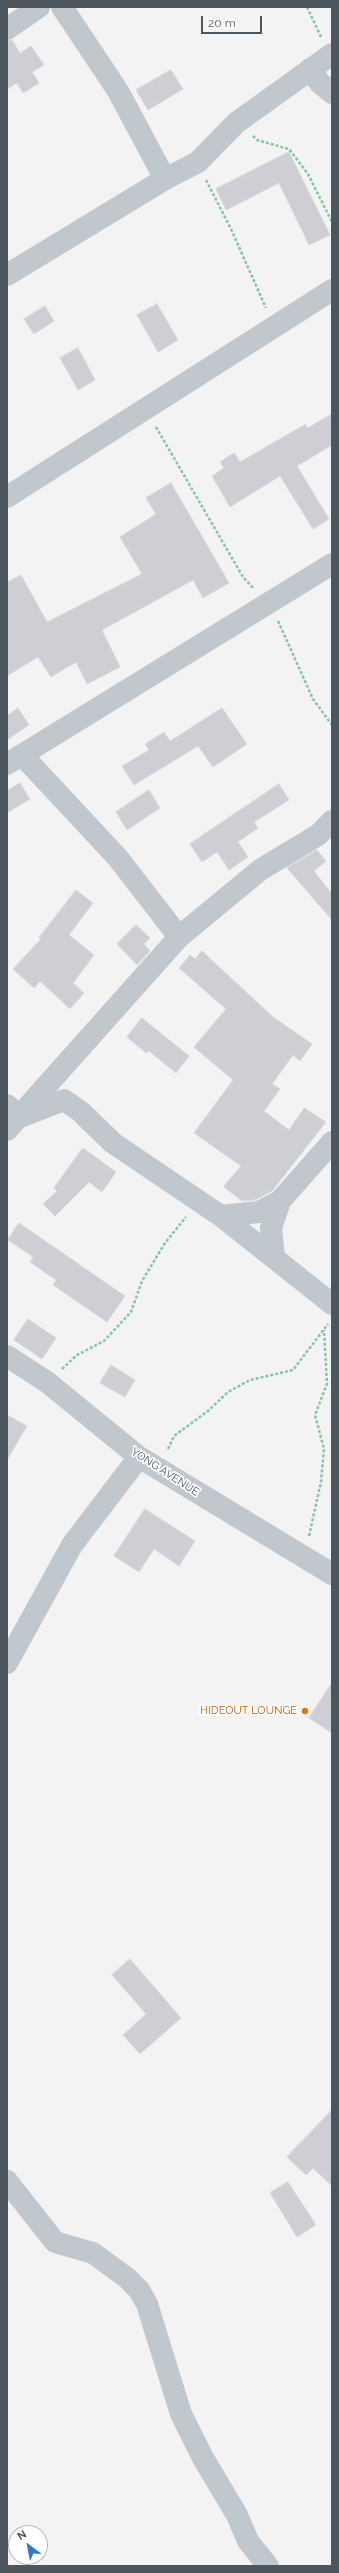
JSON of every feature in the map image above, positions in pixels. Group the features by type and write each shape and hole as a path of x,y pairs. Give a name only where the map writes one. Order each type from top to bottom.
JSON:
{"street":[{"path":"7,29 39,7"},
{"path":"62,7 118,91 165,179"},
{"path":"7,275 165,179 198,162 236,123 331,55"},
{"path":"310,69 320,83 332,93"},
{"path":"7,497 146,410 332,290"},
{"path":"179,937 118,858 14,760 332,564"},
{"path":"11,1117 179,937 260,870 318,835 332,821"},
{"path":"11,1117 64,1100 81,1112 113,1143 221,1216 328,1301"},
{"path":"221,1216 259,1212 280,1201 332,1142"},
{"path":"274,1258 271,1228 280,1201"},
{"name":"YONG AVENUE","path":"7,1356 47,1382 139,1457 332,1574"},
{"path":"8,1661 72,1545 139,1457"},
{"path":"7,2181 55,2242 93,2253 127,2278 139,2290 146,2304 181,2414 203,2458 237,2515 248,2541 268,2566"}],"path":[{"path":"307,7 331,55"},
{"path":"236,123 257,140 289,149 308,174 332,222"},
{"path":"198,162 231,229 274,327"},
{"path":"146,410 243,578 268,604 287,638 313,699 332,725"},
{"path":"47,1382 77,1355 104,1341 131,1312 142,1281 166,1242 198,1201"},
{"path":"157,1469 174,1436 208,1411 228,1392 250,1380 293,1370 330,1321 328,1301"},
{"path":"305,1559 322,1482 324,1449 316,1415 328,1384 324,1330"}],"building":[{"path":"12,40 20,53 31,46 44,65 32,72 39,83 23,93 17,83 7,89 7,41"},
{"path":"171,70 183,89 148,110 136,90"},
{"path":"289,152 330,235 309,245 279,183 226,210 216,189"},
{"path":"157,304 178,340 158,352 137,315"},
{"path":"45,306 54,321 34,334 24,319"},
{"path":"78,348 95,380 78,390 60,358"},
{"path":"332,414 332,445 297,466 329,519 313,529 280,476 230,507 212,476 224,468 220,462 234,453 240,462 306,424 307,428"},
{"path":"171,483 229,583 203,598 193,580 102,630 120,667 87,684 76,662 51,677 38,657 7,676 7,582 21,575 47,622 142,574 120,537 156,514 146,498"},
{"path":"18,708 29,725 7,740 7,716"},
{"path":"222,708 247,744 213,767 198,746 134,785 122,766 149,750 145,744 164,732 170,741"},
{"path":"20,783 30,799 7,813 7,791"},
{"path":"279,784 289,800 254,822 258,828 238,842 248,857 229,870 217,852 202,862 190,844"},
{"path":"149,790 160,808 127,830 116,812"},
{"path":"317,850 326,861 314,871 332,894 332,920 287,868"},
{"path":"76,890 93,903 69,935 94,955 73,983 84,993 70,1009 40,981 34,988 13,969 41,939 39,938"},
{"path":"136,925 150,938 144,944 150,951 137,965 117,944"},
{"path":"202,951 273,1017 312,1044 300,1061 293,1055 272,1084 280,1089 264,1111 289,1130 304,1108 326,1122 272,1191 255,1200 242,1201 225,1188 224,1186 241,1166 194,1133 233,1080 194,1047 226,1009 179,968 190,955 195,959"},
{"path":"142,1018 189,1056 176,1073 149,1051 146,1053 127,1037"},
{"path":"83,1148 116,1172 102,1192 89,1182 55,1216 43,1204 57,1191 54,1188"},
{"path":"19,1223 125,1296 107,1322 53,1285 56,1280 30,1262 33,1257 8,1240"},
{"path":"28,1319 56,1338 42,1359 14,1340"},
{"path":"111,1365 135,1380 125,1397 100,1383"},
{"path":"7,1415 27,1426 7,1460"},
{"path":"145,1509 195,1541 179,1566 154,1549 139,1572 114,1556"},
{"path":"332,1683 332,1733 309,1718"},
{"path":"130,1959 181,2018 140,2054 123,2035 146,2014 112,1975"},
{"path":"332,2110 332,2186 313,2168 306,2175 287,2157"},
{"path":"288,2182 316,2225 297,2237 270,2193"}],"place":[{"name":"HIDEOUT LOUNGE","path":"305,1711"}]}
